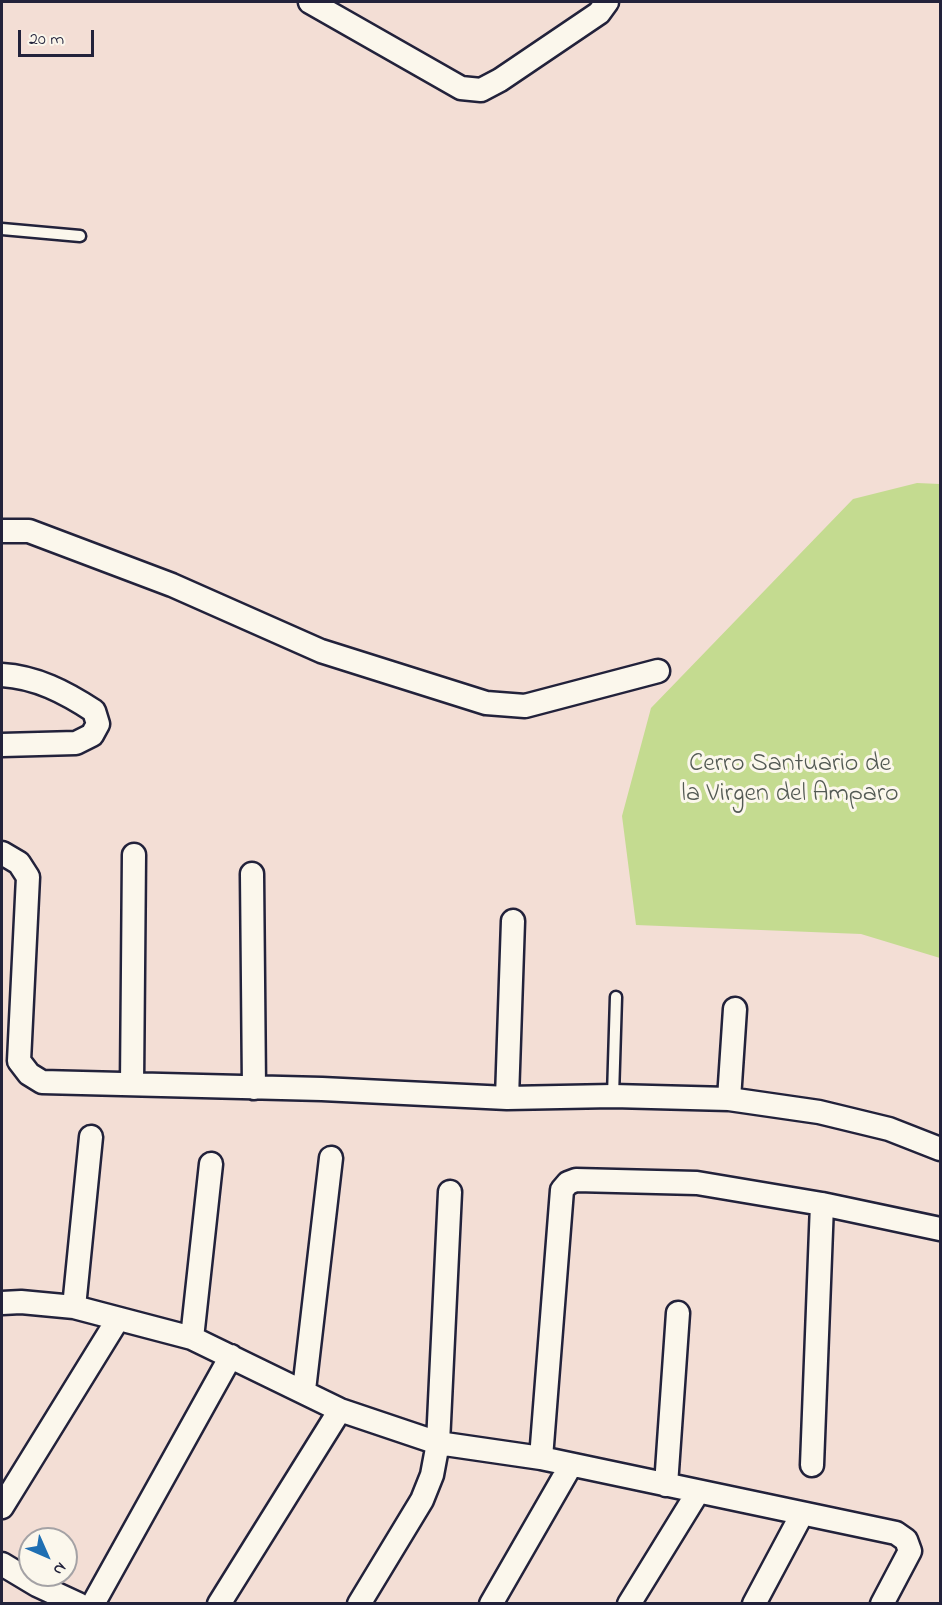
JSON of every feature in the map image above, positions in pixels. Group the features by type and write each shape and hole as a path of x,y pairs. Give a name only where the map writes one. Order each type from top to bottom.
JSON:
{"street":[{"path":"310,2 461,88 481,90 500,80 599,13 607,2"},
{"path":"2,531 29,531 172,585 321,651 486,703 525,706 658,671"},
{"path":"2,675 23,676 54,688 94,711 98,724 92,735 76,743 2,744"},
{"path":"2,853 19,862 28,877 19,1060 28,1074 42,1082 507,1098 613,1095 729,1099 819,1112 890,1129 940,1149"},
{"path":"132,1084 134,855"},
{"path":"252,874 254,1088"},
{"path":"507,1098 513,921"},
{"path":"729,1099 735,1009"},
{"path":"74,1307 91,1137"},
{"path":"304,1390 331,1158"},
{"path":"192,1338 211,1164"},
{"path":"541,1458 562,1190 568,1183 576,1180 697,1183 822,1204 940,1229"},
{"path":"359,1604 422,1500 432,1475 438,1443 450,1192"},
{"path":"812,1465 822,1204"},
{"path":"2,1303 21,1302 74,1307 192,1338 304,1390 340,1410 438,1443 541,1458 896,1533 906,1540 910,1551 882,1604"},
{"path":"666,1485 678,1312"},
{"path":"2,1507 118,1319"},
{"path":"93,1604 231,1356"},
{"path":"219,1604 340,1410"},
{"path":"491,1604 571,1464"},
{"path":"629,1604 698,1492"},
{"path":"754,1604 802,1514"},
{"path":"2,1564 37,1585 78,1604"}],"lane":[{"path":"2,228 80,236"},
{"path":"613,1095 616,997"}],"green space":[{"name":"Cerro Santuario de la Virgen del Amparo","path":"917,483 940,484 940,958 861,934 636,925 622,816 651,708 853,499"}]}
